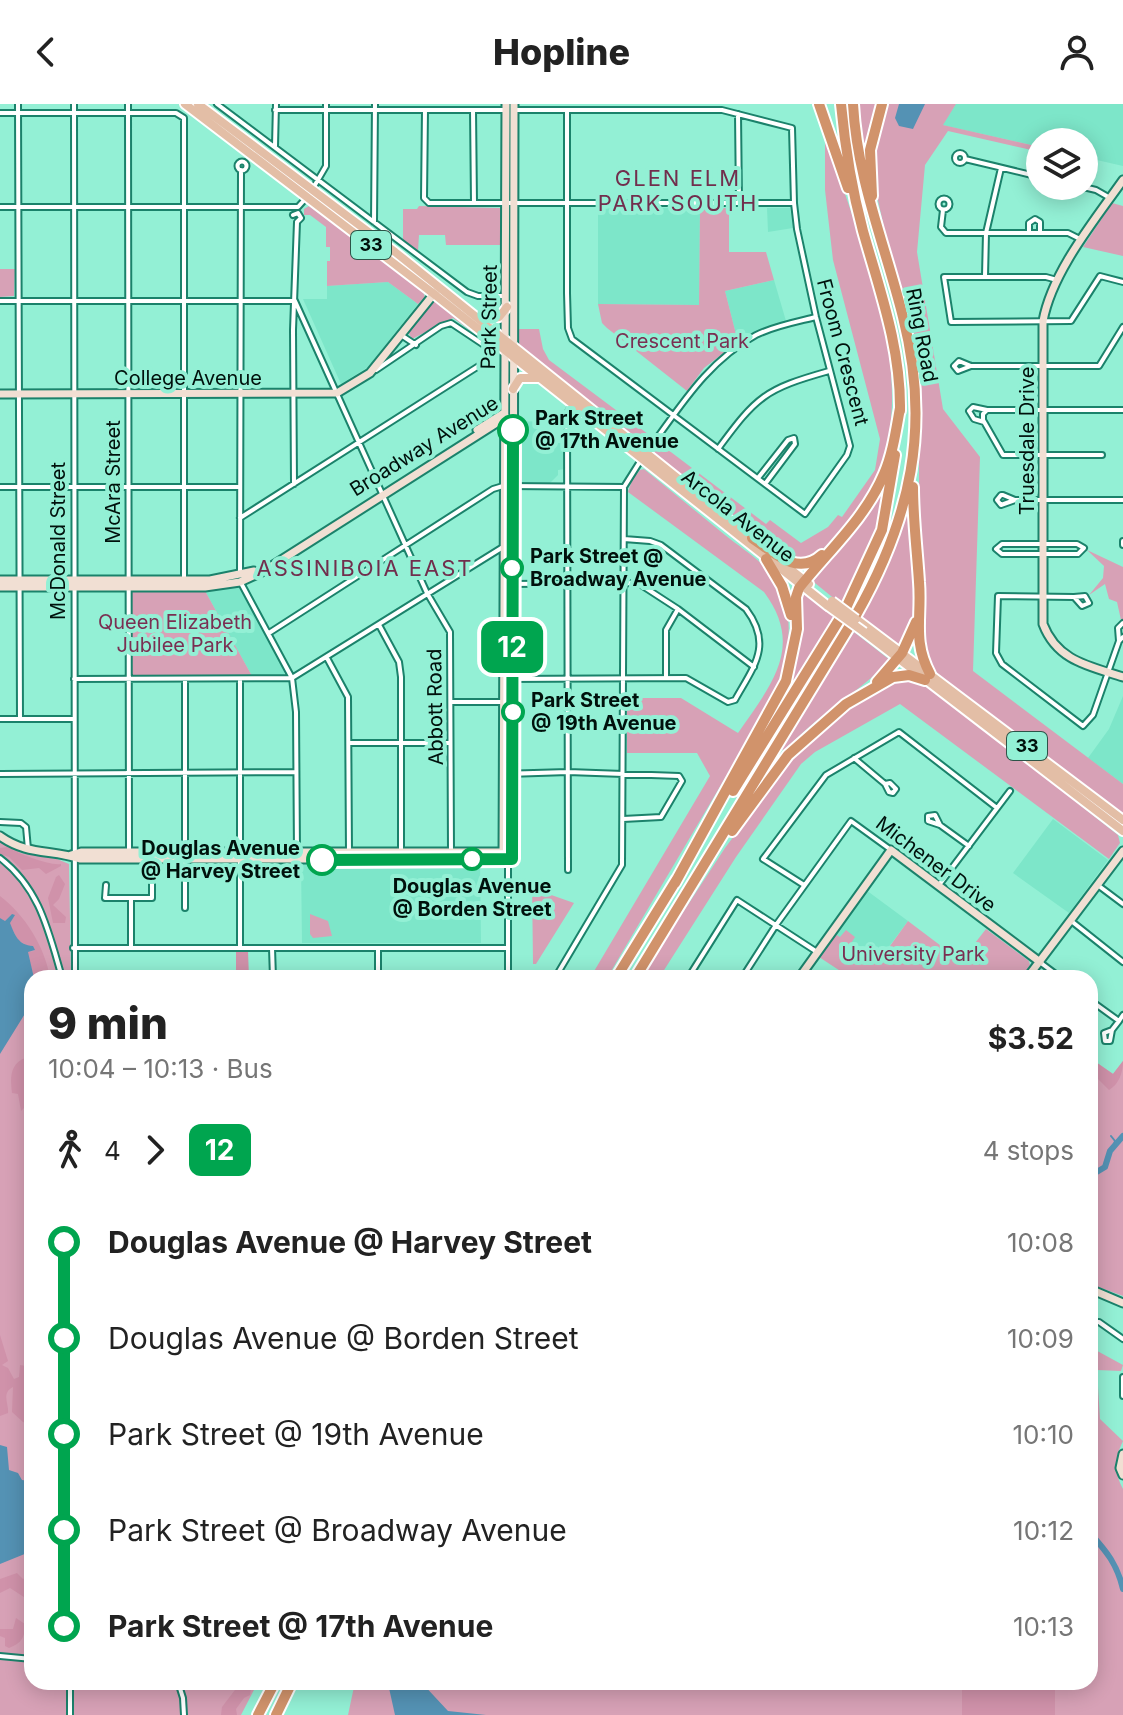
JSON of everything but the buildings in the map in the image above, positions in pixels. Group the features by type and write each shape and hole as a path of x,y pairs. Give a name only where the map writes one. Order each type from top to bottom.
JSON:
{"highway":[{"path":"819,104 862,228"},
{"name":"Ring Road","path":"841,104 848,161 862,228 891,323 900,408 893,477 882,530 846,608"},
{"name":"Ring Road","path":"853,104 857,149 903,317 913,366 915,433 908,491 897,531 856,615"},
{"path":"879,237 869,163 871,138 882,104"},
{"path":"675,883 786,681 797,629 796,597 803,583 872,499 892,452 900,408"},
{"path":"866,691 901,675 927,677 917,641 919,614 913,510 915,433"},
{"path":"752,538 789,563 800,565 818,559 849,529"},
{"path":"766,559 789,603 793,653"},
{"path":"689,891 788,755 817,727 866,691 900,656 919,614"},
{"path":"621,970 839,620"},
{"path":"640,970 849,627"},
{"path":"258,1715 271,1690"},
{"path":"276,1715 288,1690"}],"main road":[{"name":"Arcola Avenue","path":"185,104 437,290 598,415 766,559 803,583"},
{"name":"Arcola Avenue","path":"198,104 309,193"},
{"name":"Arcola Avenue","path":"437,290 505,339 513,357 539,379 752,538 803,583 1123,831"},
{"path":"482,320 499,317 507,307"},
{"path":"513,389 520,378 539,379"},
{"path":"572,404 576,402 598,415"},
{"name":"Arcola Avenue","path":"927,677 1123,820"}],"street":[{"path":"18,104 20,719"},
{"name":"McDonald Street","path":"74,104 75,970"},
{"name":"McAra Street","path":"128,104 129,856"},
{"path":"217,104 467,292 478,296 510,296"},
{"path":"227,104 227,111"},
{"path":"275,147 276,107"},
{"name":"Froom Crescent","path":"276,107 425,110 450,107 473,110 510,107 567,110 683,107 722,110 792,128 794,203 816,317 849,438 847,455 805,514 570,335 567,203"},
{"path":"0,207 298,207 326,166 326,107"},
{"path":"374,222 375,107"},
{"name":"Park Street","path":"508,970 508,702 513,679 512,584 503,486 503,416 509,347 510,107"},
{"path":"425,110 424,198 429,203 794,203"},
{"path":"473,110 474,203"},
{"path":"567,110 567,203"},
{"path":"0,113 180,114 184,118 184,584"},
{"path":"738,114 739,203"},
{"path":"965,159 1026,174"},
{"path":"985,277 986,233 1001,168"},
{"path":"241,170 240,579 292,678 296,712 297,856"},
{"name":"Truesdale Drive","path":"1123,180 1049,294 1043,321 1043,624 1054,646 1066,657 1123,677"},
{"path":"1098,191 1110,198"},
{"path":"943,210 941,227 946,233 1068,233 1082,240"},
{"path":"1029,232 1029,223 1035,219 1040,222 1040,232"},
{"path":"294,484 297,222"},
{"path":"1057,280 1046,277 944,277 951,322 1071,321 1100,276 1123,282"},
{"name":"College Avenue","path":"370,373 437,290"},
{"name":"Park Street","path":"505,339 510,296"},
{"path":"0,301 295,301"},
{"name":"Abbott Road","path":"295,301 427,593 450,632 451,856"},
{"path":"560,970 622,865 624,487 700,379 720,359 756,335 816,317"},
{"name":"College Avenue","path":"0,394 337,393 416,345 441,326 451,323 490,353 485,362 360,441"},
{"path":"971,366 1099,366 1123,327"},
{"path":"401,335 416,345"},
{"name":"Park Street","path":"508,702 503,679 502,584 513,486 513,357"},
{"path":"718,449 749,407 763,396 784,384 830,371"},
{"path":"568,870 567,408 572,404"},
{"path":"984,422 974,419 969,411 973,407 987,410 1123,410"},
{"name":"Broadway Avenue","path":"0,587 19,584 223,586 264,571 513,409"},
{"path":"987,410 983,414 984,422 1003,455 1102,455"},
{"path":"568,420 571,414 580,411"},
{"path":"758,478 788,440 794,438 795,444 765,484"},
{"path":"240,518 360,441"},
{"path":"268,634 493,489 503,486 624,487"},
{"path":"0,487 240,487"},
{"path":"1015,500 1123,500"},
{"path":"503,679 686,678 728,702 735,700 754,667 761,644 754,620 746,609 661,545 624,539"},
{"path":"1002,544 1077,544 1084,548 1078,554 1043,554 1002,554 996,549 1002,544"},
{"path":"74,679 292,678 507,547"},
{"name":"Broadway Avenue","path":"0,580 19,584"},
{"path":"502,584 638,583 678,609 754,667"},
{"path":"1074,597 998,596 996,653 1002,664 1083,726 1093,715 1121,639 1118,628 1123,623"},
{"path":"666,678 666,630 678,609"},
{"path":"379,625 399,662 401,856"},
{"path":"327,658 348,697 349,856"},
{"path":"185,679 185,908"},
{"path":"240,679 240,948"},
{"path":"451,702 508,702"},
{"path":"0,719 74,719"},
{"path":"804,885 763,859 821,780 899,732 997,808"},
{"path":"349,743 451,743"},
{"path":"854,758 885,784"},
{"path":"0,774 296,772"},
{"path":"508,773 679,776 682,781 661,817 623,819"},
{"path":"938,886 1010,791"},
{"name":"Michener Drive","path":"747,970 851,821 1040,962"},
{"path":"0,822 21,823 26,827 28,851"},
{"path":"940,825 969,846"},
{"path":"0,836 28,851 73,856 508,857"},
{"path":"805,970 891,850"},
{"path":"1034,970 1123,851"},
{"path":"0,858 19,875 37,899 60,970"},
{"path":"106,885 105,898 152,898 152,884"},
{"path":"1097,885 1123,904"},
{"path":"131,898 131,947"},
{"path":"693,970 737,900 817,952"},
{"path":"1070,920 1123,962"},
{"path":"73,948 508,948"},
{"path":"272,948 273,970"},
{"path":"378,948 378,970"},
{"path":"1040,962 1050,970"},
{"path":"1098,1006 1119,1021"},
{"path":"1112,1030 1123,1015"},
{"path":"1098,1292 1123,1303"},
{"path":"1098,1322 1123,1339"},
{"path":"1123,1377 1123,1396"},
{"path":"1123,1454 1120,1468 1123,1475"},
{"path":"0,1656 24,1658"},
{"path":"70,1690 70,1715"},
{"path":"180,1690 184,1715"}],"shaded area":[{"path":"956,104 1123,104 1123,166 1098,160 1098,128 1026,128 1026,144 942,125"},
{"path":"598,208 700,208 699,305 598,304"},
{"path":"767,208 790,208 793,228 768,232"},
{"path":"774,280 786,321 762,328 738,342 725,291"},
{"path":"388,282 418,304 368,367 341,384 303,299 327,299 327,286"},
{"path":"540,421 539,439 542,443 565,443 565,469 558,470 558,475 550,483 518,483 516,422"},
{"path":"239,588 285,669 284,676 252,676 204,589"},
{"path":"1123,696 1123,784 1088,758 1109,729"},
{"path":"1053,819 1108,860 1069,913 1013,873"},
{"path":"7,847 61,866 46,874 39,868 22,870 9,857 0,854 0,848"},
{"path":"301,863 480,863 481,943 302,943"},
{"path":"59,875 65,884 53,905 66,917 65,923 53,923 48,898"},
{"path":"866,890 908,921 876,964 835,934"},
{"path":"0,896 18,912 32,932 48,970 32,970 27,952 35,951 18,940 9,923 12,914 5,921 0,918"},
{"path":"236,951 248,951 249,970 236,970"},
{"path":"24,1059 24,1108 21,1111 18,1094 12,1093 11,1077"},
{"path":"1123,1061 1120,1078 1109,1090 1098,1079 1098,1064 1113,1074"},
{"path":"0,1335 8,1361 2,1365 8,1368 14,1379 19,1377 20,1365 24,1366 24,1422 12,1412 13,1387 6,1395 8,1413 0,1416"},
{"path":"17,1573 24,1578 24,1597 10,1588 0,1593 0,1579"},
{"path":"16,1618 24,1623 22,1639 9,1648 5,1646 5,1638 0,1636 0,1629 13,1629"},
{"path":"235,1690 251,1690 250,1695 236,1709 237,1715 221,1715 222,1707"},
{"path":"962,1690 1055,1690 1055,1715 962,1715"}],"green space":[{"path":"857,104 877,104 869,127 864,168"},
{"path":"888,104 956,104 943,125 1026,144 1026,149 948,131 925,165 917,252 943,409 980,457 973,671 1123,784 1123,815 979,708 931,668 921,647 925,591 919,533 919,385 875,187 876,136"},
{"path":"825,131 884,326 891,376 890,425 879,472 854,515 830,543 800,562 768,546 654,455 654,450 659,443 766,524 770,520 801,543 828,527 838,515 842,517 875,470 880,439 833,260 825,190"},
{"path":"1112,203 1123,206 1123,256 1083,247"},
{"path":"309,206 422,289 425,297 418,304 388,282 327,286 330,247 326,247 326,227 310,215 304,215 304,209"},
{"path":"419,206 500,208 501,245 446,245 445,235 419,235 418,251 403,240 403,209 417,209"},
{"name":"Crescent Park","path":"700,208 729,208 729,252 766,252 774,280 725,291 738,342 704,368 687,391 607,328 602,323 598,304 699,305"},
{"path":"0,269 15,269 14,296 0,297"},
{"path":"434,301 498,350 453,318 412,339 408,332"},
{"path":"518,329 539,329 549,360 652,437 646,444 641,444 519,346"},
{"path":"644,469 754,557 774,577 788,614 788,644 770,702 612,970 595,970 710,776 697,753 627,753 627,698 681,698 738,733 772,682 782,648 782,630 764,592 628,492 640,470"},
{"path":"887,477 871,543 842,605 810,579"},
{"path":"909,501 915,595 908,631 899,647 860,619 892,555"},
{"path":"1087,550 1123,567 1123,620 1117,602 1109,599 1105,584 1089,595 1103,578 1104,566"},
{"name":"Queen Elizabeth Jubilee Park","path":"131,588 204,589 252,676 132,676"},
{"path":"802,592 837,619 788,696 784,693 797,658 799,597"},
{"path":"854,632 890,660 810,726 785,751 780,748"},
{"path":"915,679 927,684 1118,835 1120,843 1109,859 900,704 815,752 801,764 736,857 664,970 645,970 725,848 793,757 851,705 897,680"},
{"path":"0,840 21,853 69,864 71,970 24,970 24,1690 254,1690 241,1715 0,1715"},
{"path":"532,881 540,881 540,891 574,903 536,964 533,964"},
{"path":"310,914 328,921 332,936 313,938 310,934"},
{"name":"University Park","path":"908,921 961,961 986,929 1029,961 1030,965 1027,970 839,970 819,957 835,934 840,937 846,930 855,937 850,945 877,964"},
{"path":"1123,1061 1123,1296 1098,1287 1098,1064 1113,1074"},
{"path":"1098,1351 1123,1365 1121,1371 1098,1370"},
{"path":"1098,1386 1100,1419 1123,1441 1116,1465 1123,1489 1123,1715 1055,1715 1055,1690 1098,1690"},
{"path":"353,1690 962,1690 962,1715 348,1715"}],"water":[{"path":"899,104 925,104 913,129 899,126 895,118"},
{"path":"12,914 15,915 10,923 16,935 35,950 28,952 32,970 24,970 24,1015 0,1054 0,918 5,921"},
{"path":"0,1445 7,1447 9,1470 18,1473 24,1480 24,1554 0,1564"},
{"path":"389,1690 428,1690 448,1711 486,1715 395,1715"}],"waterway":[{"path":"1111,1136 1114,1145"},
{"path":"1098,1171 1105,1167 1110,1151 1123,1136"},
{"path":"1098,1542 1118,1572 1123,1589"}],"bus line":[{"name":"12","path":"322,860 512,859 513,430"}],"place":[{"name":"Park Street @ 17th Avenue","path":"513,430"},
{"name":"Park Street @ Broadway Avenue","path":"512,568"},
{"name":"Park Street @ 19th Avenue","path":"513,712"},
{"name":"Douglas Avenue @ Borden Street","path":"472,859"},
{"name":"Douglas Avenue @ Harvey Street","path":"322,860"}],"district":[{"name":"GLEN ELM PARK SOUTH","path":"678,190"},
{"name":"ASSINIBOIA EAST","path":"365,568"}]}
